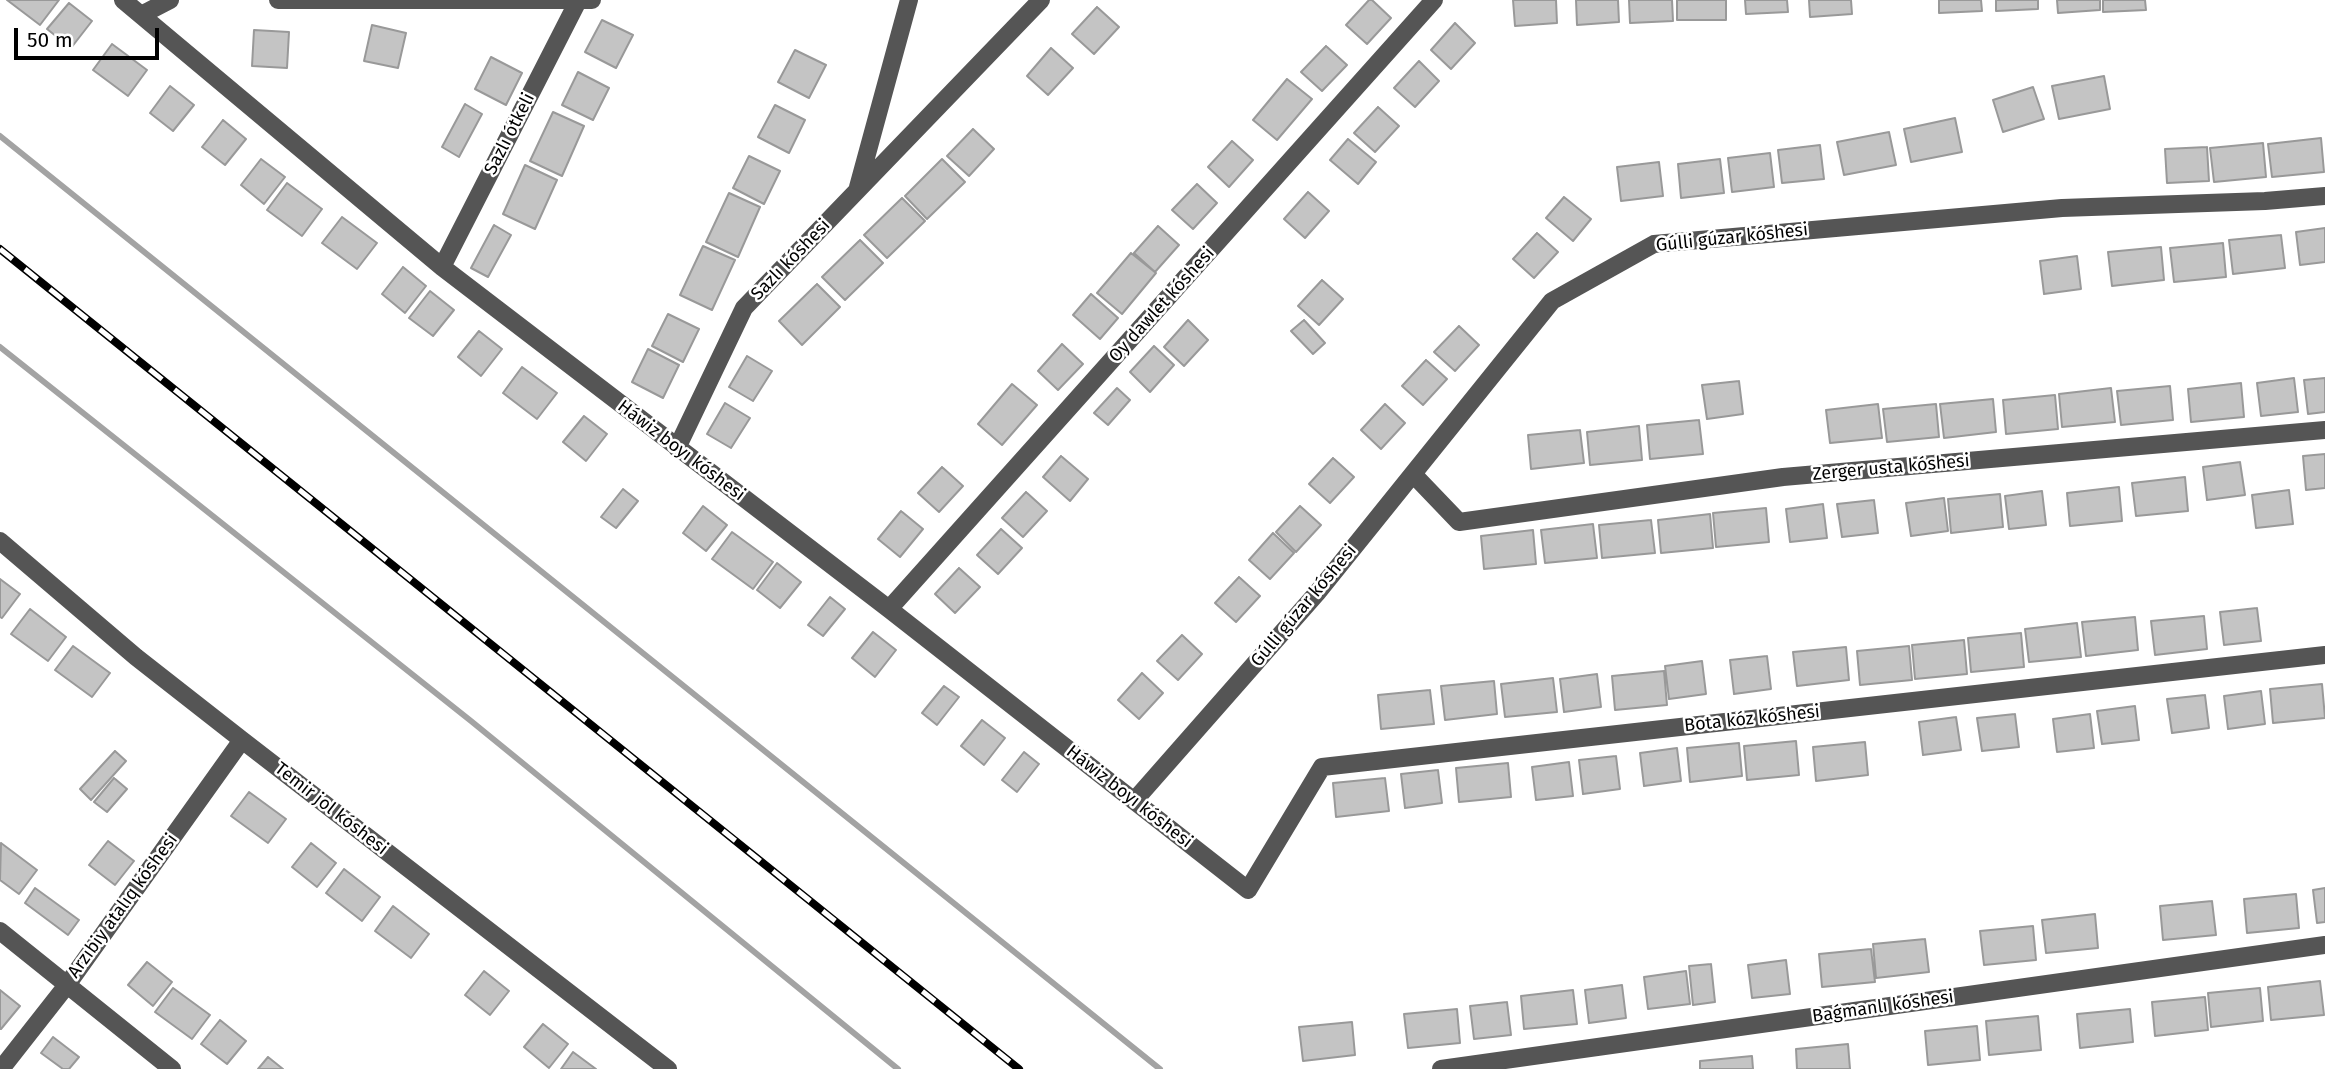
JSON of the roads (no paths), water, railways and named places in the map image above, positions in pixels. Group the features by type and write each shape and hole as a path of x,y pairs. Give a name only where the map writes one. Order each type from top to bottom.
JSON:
{"street":[{"name":"Háwiz boyı kóshesi","path":"123,0 143,14 442,267 890,610 1248,890"},
{"path":"143,14 170,0"},
{"path":"278,0 592,0"},
{"name":"Sazlı kóshesi","path":"857,191 909,0"},
{"name":"Sazlı kóshesi","path":"677,448 744,308 1041,0"},
{"name":"Oy dawlet kóshesi","path":"890,610 1434,0"},
{"name":"Sazlı ótkeli","path":"442,267 578,1"},
{"name":"Gúlli gúzar kóshesi","path":"1134,801 1317,593 1552,301 1654,244 2062,208 2264,201 2325,196"},
{"name":"Zerger usta kóshesi","path":"1413,474 1459,522 1783,477 2325,430"},
{"name":"Temir jol kóshesi","path":"0,541 136,657 668,1069"},
{"name":"Bota kóz kóshesi","path":"1248,890 1322,767 2325,655"},
{"name":"Arzıbiy atalıq kóshesi","path":"1,1069 67,985 242,740"},
{"path":"0,931 172,1069"},
{"name":"Baǵmanlı kóshesi","path":"1441,1069 2325,945"}],"waterway":[{"path":"0,136 1160,1069"},
{"path":"0,347 471,721 898,1069"}],"railway":[{"path":"0,249 1019,1069"}]}
